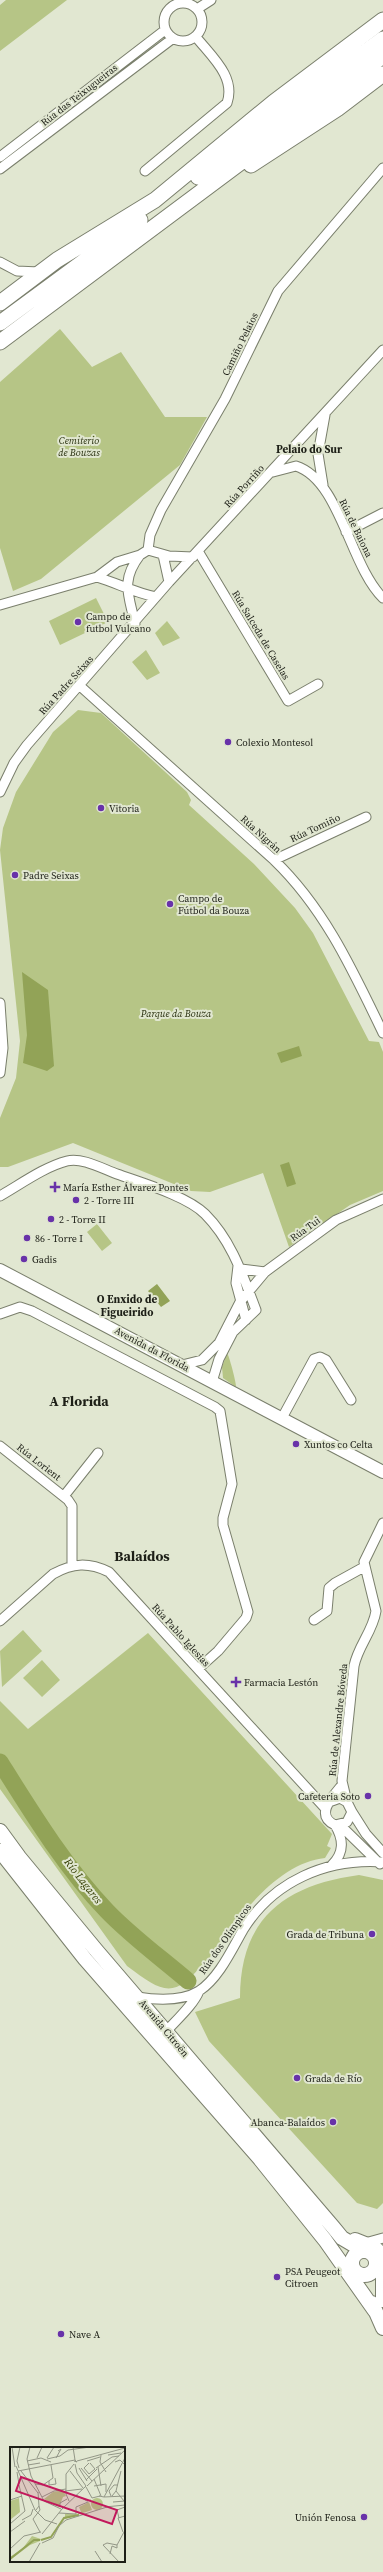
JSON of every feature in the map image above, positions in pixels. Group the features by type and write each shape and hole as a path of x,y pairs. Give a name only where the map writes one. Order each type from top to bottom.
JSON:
{"highway":[{"path":"0,303 40,272 105,229 130,217 274,102 383,20"},
{"path":"0,323 383,39"},
{"path":"0,338 383,56"},
{"path":"188,201 293,139 383,74"},
{"path":"187,185 213,152"},
{"path":"0,342 25,321"}],"main road":[{"name":"Avenida da Florida","path":"0,1270 383,1472"},
{"name":"Avenida Citroën","path":"0,1831 19,1857 137,1997 162,2037 325,2240"},
{"name":"Avenida Citroën","path":"0,1851 125,2006 162,2037 331,2222 342,2238 373,2246"},
{"path":"325,2240 331,2243 347,2263 366,2274 380,2264"},
{"path":"325,2240 380,2304"},
{"path":"380,2304 355,2269 355,2256 373,2246 375,2257 380,2264 375,2284 380,2304 383,2328"}],"street":[{"path":"197,9 211,0"},
{"path":"169,3 182,3 197,9 202,20 196,37 185,42 172,39 165,30 164,17 169,3"},
{"name":"Rúa das Teixugueiras","path":"0,157 165,30"},
{"path":"145,171 227,103 231,93 230,83 196,37"},
{"name":"Rúa das Teixugueiras","path":"0,169 172,39"},
{"name":"Camiño Pelaios","path":"144,553 150,535 159,516 225,399 278,291 383,168"},
{"path":"0,262 17,272 40,272"},
{"name":"Rúa Porriño","path":"169,582 383,350"},
{"name":"Rúa de Baiona","path":"323,486 318,454 326,413"},
{"name":"Rúa de Baiona","path":"268,475 279,469 296,466 311,472 323,486 367,574 383,598"},
{"path":"346,532 383,513"},
{"path":"135,624 128,589 130,569 144,553"},
{"path":"0,605 97,577 118,562 144,553 163,555 195,554"},
{"name":"Rúa Salceda de Caselas","path":"195,554 288,701 318,684"},
{"path":"97,577 120,584 138,594 156,598 169,582 163,555"},
{"name":"Rúa Padre Seixas","path":"0,792 14,763 27,745 135,624 156,598"},
{"name":"Rúa Nigrán","path":"80,686 274,860 304,893 326,924 383,1033"},
{"name":"Rúa Tomiño","path":"274,860 366,817"},
{"path":"0,1003 3,1048 0,1073"},
{"path":"0,1196 68,1160 83,1161 186,1202 204,1213 228,1244 240,1268 248,1290"},
{"name":"Rúa Tui","path":"182,1365 202,1360 219,1343 240,1302 248,1290 265,1272 336,1220 383,1199"},
{"path":"240,1268 265,1272"},
{"path":"240,1268 236,1283 246,1320"},
{"name":"Rúa Tui","path":"212,1382 219,1359 233,1332 256,1310 248,1290"},
{"path":"0,1314 20,1307 32,1311 220,1411 232,1484 223,1518 223,1525 248,1612 246,1618 218,1651 198,1669"},
{"name":"Rúa Tui","path":"219,1343 219,1359"},
{"path":"282,1418 314,1359 320,1357 326,1360 351,1400"},
{"name":"Rúa Lorient","path":"0,1446 64,1496 72,1506 72,1565"},
{"name":"Rúa Lorient","path":"64,1496 98,1453"},
{"path":"314,1620 327,1611 329,1588 364,1567 366,1557 383,1523"},
{"name":"Rúa Pablo Iglesias","path":"0,1621 53,1574 72,1565 98,1566 117,1579 198,1669 327,1805"},
{"name":"Rúa de Alexandre Bóveda","path":"347,1802 342,1785 356,1657 376,1611 364,1567"},
{"name":"Rúa de Alexandre Bóveda","path":"327,1805 342,1785"},
{"path":"381,1863 326,1816 327,1805 340,1798 347,1802 366,1834 383,1853"},
{"path":"338,1825 347,1822 352,1812"},
{"path":"332,1865 338,1859 342,1846 338,1825"},
{"name":"Rúa dos Olímpicos","path":"162,2037 191,2004 199,1991 223,1963 244,1928 264,1904 298,1878 332,1865 357,1861 381,1863"},
{"path":"137,1997 169,1999 199,1991"}],"green space":[{"path":"6,0 67,0 0,51 0,5"},
{"name":"Cemiterio de Bouzas","path":"60,329 92,367 121,352 165,417 207,417 180,465 41,579 13,591 0,548 0,382"},
{"name":"Campo de futbol Vulcano","path":"96,598 108,622 60,645 49,621"},
{"path":"167,621 180,638 163,646 155,633"},
{"path":"146,650 160,673 147,680 132,662"},
{"name":"Parque da Bouza","path":"78,710 101,713 187,792 191,800 189,805 254,864 295,908 313,933 369,1041 379,1042 383,1052 383,1191 350,1205 289,1247 263,1173 210,1192 191,1191 73,1143 8,1167 0,1167 0,1118 16,1078 20,1041 0,850 3,828 16,792 53,732"},
{"path":"97,1224 112,1243 102,1251 87,1232"},
{"path":"227,1353 233,1370 236,1387 223,1378 222,1367"},
{"path":"23,1630 42,1651 2,1687 0,1651"},
{"path":"148,1633 332,1834 327,1846 331,1848 325,1858 307,1862 289,1871 272,1883 242,1914 206,1963 204,1962 184,1983 176,1987 167,1988 150,1982 127,1966 0,1789 0,1701 28,1729"},
{"path":"42,1660 60,1680 42,1697 23,1678"},
{"name":"Abanca-Balaídos","path":"359,1875 383,1880 383,2203 377,2209 357,2203 209,2041 195,2012 240,1998 242,1970 248,1946 258,1927 272,1910 289,1897 309,1887 333,1880"}],"shaded area":[{"path":"22,972 48,990 54,1066 47,1071 23,1063 27,1035"},
{"path":"299,1046 302,1056 281,1063 277,1053"},
{"path":"289,1162 296,1184 287,1187 280,1165"},
{"path":"157,1284 170,1301 161,1307 148,1291"}],"waterway":[{"name":"Río Lagares","path":"0,1762 24,1801 63,1858 92,1894 126,1929 188,1981"}],"place":[{"name":"Campo de futbol Vulcano","path":"78,622"},
{"name":"Colexio Montesol","path":"228,742"},
{"name":"Vitoria","path":"101,808"},
{"name":"Padre Seixas","path":"15,875"},
{"name":"Campo de Fútbol da Bouza","path":"170,904"},
{"name":"María Esther Álvarez Pontes","path":"55,1187"},
{"name":"2 - Torre III","path":"76,1200"},
{"name":"2 - Torre II","path":"51,1219"},
{"name":"86 - Torre I","path":"27,1238"},
{"name":"Gadis","path":"24,1259"},
{"name":"Xuntos co Celta","path":"296,1444"},
{"name":"Farmacia Lestón","path":"236,1682"},
{"name":"Cafeteria Soto","path":"368,1796"},
{"name":"Grada de Tribuna","path":"372,1934"},
{"name":"Grada de Río","path":"297,2078"},
{"name":"Abanca-Balaídos","path":"333,2122"},
{"name":"PSA Peugeot Citroen","path":"277,2277"},
{"name":"Nave A","path":"61,2334"},
{"name":"Unión Fenosa","path":"364,2517"}],"district":[{"name":"Pelaio do Sur","path":"309,449"},
{"name":"O Enxido de Figueirido","path":"127,1305"},
{"name":"A Florida","path":"79,1401"},
{"name":"Balaídos","path":"142,1556"}]}
